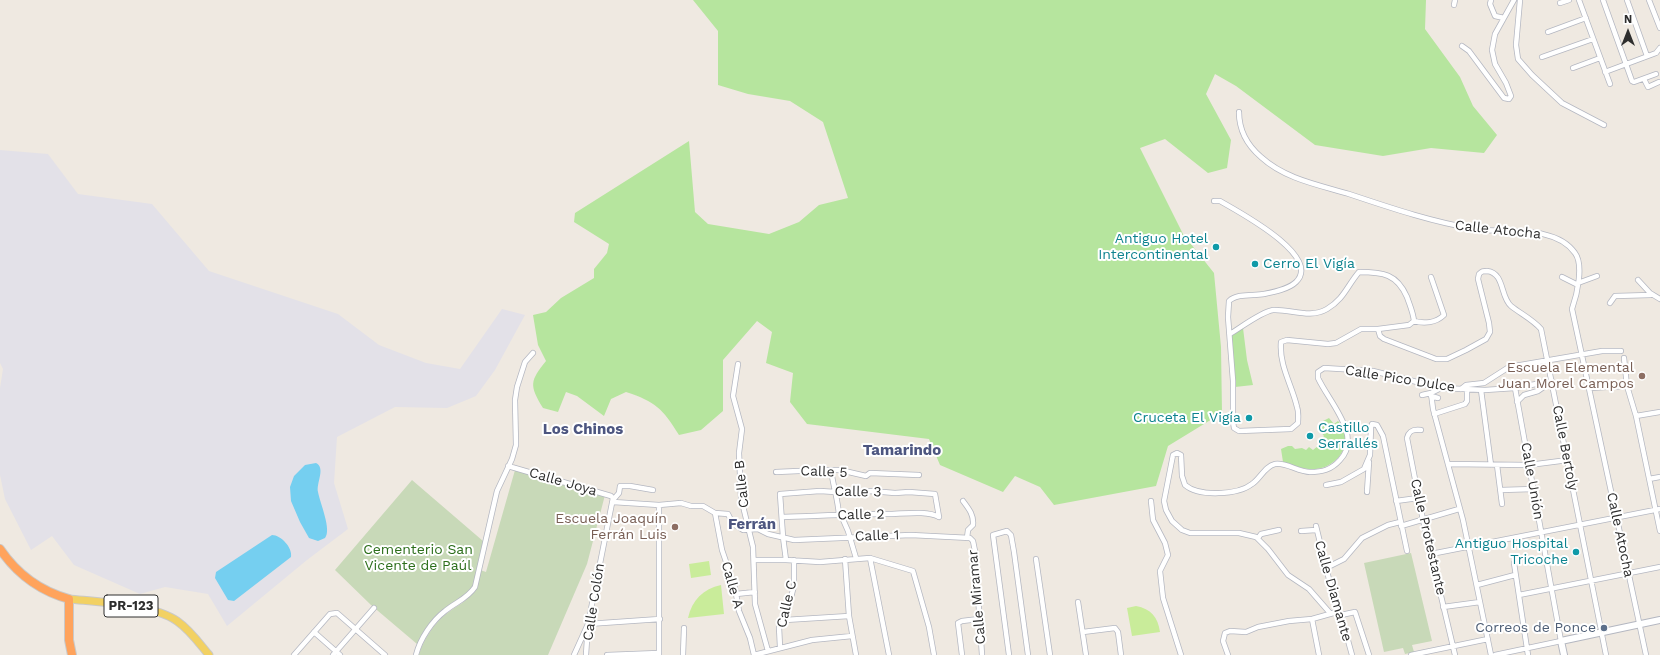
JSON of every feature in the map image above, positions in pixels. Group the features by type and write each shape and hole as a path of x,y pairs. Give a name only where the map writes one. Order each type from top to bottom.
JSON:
{"highway":[{"name":"PR-123","path":"0,549 15,569 28,580 51,593 69,598"},
{"path":"69,598 69,640 72,655"}],"main road":[{"name":"PR-123","path":"69,598 128,606 161,613 177,621 187,629 209,655"}],"street":[{"path":"1491,0 1490,4 1495,16 1504,18"},
{"path":"1462,46 1469,51 1504,98 1509,99 1511,96 1506,83 1495,64 1492,50 1495,34 1514,0"},
{"path":"1520,0 1516,45 1518,59 1532,75 1562,103 1604,125"},
{"path":"1560,4 1569,0"},
{"path":"1579,0 1610,84"},
{"path":"1603,0 1632,81 1634,82 1656,74"},
{"path":"1627,0 1647,56"},
{"path":"1649,0 1660,28"},
{"path":"1548,32 1586,18"},
{"path":"1542,57 1593,39"},
{"path":"1605,72 1656,53 1660,48"},
{"path":"1573,68 1600,58"},
{"path":"1644,79 1648,87 1659,82"},
{"name":"Calle Atocha","path":"1239,112 1240,126 1244,137 1260,157 1285,174 1435,222 1477,230 1530,232 1551,236 1566,244 1575,253 1579,261 1578,284 1577,295 1572,309 1617,517 1638,625 1646,655"},
{"path":"1214,201 1220,201 1271,232 1284,242 1299,262 1301,268 1298,280 1290,286 1265,294 1235,297 1230,300 1228,313 1233,381 1234,428 1239,431 1291,429 1298,423 1298,408 1284,370 1280,350 1281,342 1287,340 1328,344 1336,343 1361,329 1378,329 1408,325 1414,321 1421,323 1440,320 1444,315 1431,277"},
{"path":"1230,334 1272,310 1312,314 1326,310 1342,298 1359,272 1370,272 1391,276 1398,280 1403,287 1413,312 1414,321"},
{"name":"Calle Bertoly","path":"1378,329 1380,336 1384,339 1436,359 1447,359 1466,350 1486,338 1490,332 1478,279 1481,272 1492,272 1498,277 1510,306 1535,322 1541,329 1606,655"},
{"path":"1562,277 1578,284 1597,276"},
{"path":"1638,280 1651,295"},
{"path":"1610,303 1615,296 1651,295 1660,298"},
{"path":"1461,389 1466,385 1484,383 1509,367 1607,350 1621,351"},
{"path":"416,655 432,625 445,611 470,594 475,587 497,491 512,459 517,441 515,400 517,387 525,362 533,353"},
{"path":"1624,358 1627,386 1636,416 1649,479 1658,509 1660,532"},
{"name":"Calle B","path":"738,364 733,396 742,429 739,453 740,486 743,506 753,547 755,604 768,651"},
{"name":"Calle Pico Dulce","path":"1258,538 1239,534 1190,533 1182,530 1172,521 1166,510 1164,501 1173,455 1177,453 1181,456 1184,484 1190,489 1224,493 1242,490 1253,484 1268,467 1275,464 1286,465 1306,472 1324,471 1334,466 1344,456 1348,448 1348,438 1346,428 1318,378 1318,374 1321,370 1326,368 1373,371 1441,388 1481,390 1515,388 1552,382"},
{"path":"1518,402 1524,395 1538,391 1552,382"},
{"path":"1589,388 1627,386"},
{"path":"1431,395 1441,388"},
{"name":"Calle Unión","path":"1515,388 1564,655"},
{"path":"1434,414 1465,404 1467,401 1467,389"},
{"path":"1481,390 1491,465"},
{"path":"1422,394 1431,395 1438,398"},
{"path":"1431,395 1434,414 1448,464 1477,585 1491,655"},
{"path":"1636,416 1659,412"},
{"path":"1367,492 1369,481 1371,427 1372,424 1375,423 1383,436 1407,551"},
{"name":"Calle Protestante","path":"1421,430 1412,430 1408,433 1407,438 1418,498 1455,655"},
{"path":"1326,485 1341,482 1358,474 1364,469 1369,459"},
{"path":"1448,464 1529,465 1568,460"},
{"path":"1497,465 1502,504"},
{"name":"Calle Joya","path":"508,466 611,496 613,501"},
{"path":"831,470 840,515 856,558"},
{"name":"Calle 5","path":"776,472 831,470 866,476 870,474 919,475"},
{"path":"1649,479 1660,477"},
{"path":"613,501 619,493 620,486 630,486 653,490"},
{"path":"1501,490 1534,489"},
{"name":"Calle 3","path":"780,494 820,491 863,492 871,490 895,493 909,492 935,494 940,517"},
{"name":"Calle C","path":"780,494 786,560"},
{"path":"1396,501 1418,498"},
{"path":"1151,500 1153,520 1166,546 1168,555 1160,571 1162,592 1181,655"},
{"path":"613,501 659,505 681,503 691,506 703,506 715,513"},
{"name":"Calle Colón","path":"586,655 588,624 600,558 613,501"},
{"path":"963,501 972,513 974,523 968,530 969,538"},
{"path":"607,655 659,654 659,505"},
{"path":"1326,568 1344,559 1362,538 1388,525 1423,520 1459,509"},
{"path":"1432,554 1658,509"},
{"name":"Calle 1","path":"715,513 728,514 736,526 743,530 758,529 768,534 794,540 911,535 969,538"},
{"name":"Calle A","path":"715,513 722,550 736,594 739,611 750,638 754,655"},
{"name":"Calle 2","path":"782,517 912,513 932,514 940,517"},
{"name":"Calle Diamante","path":"1301,531 1316,528 1339,614 1352,655"},
{"path":"1279,530 1261,534 1258,538 1288,574 1309,589 1330,613"},
{"path":"1009,655 993,534 1007,531 1011,535 1028,655"},
{"name":"Calle Miramar","path":"969,538 974,551 982,655"},
{"path":"754,560 794,560 820,562 845,558 870,558 910,569 913,571 929,627 934,655"},
{"path":"845,558 849,616 856,655"},
{"path":"870,558 889,655"},
{"path":"1036,559 1050,655"},
{"name":"Calle C","path":"779,648 779,627 785,620 794,586 794,560"},
{"path":"1514,563 1528,655"},
{"path":"1519,595 1660,567"},
{"path":"1477,585 1516,575"},
{"path":"736,594 755,592"},
{"path":"1078,602 1086,655"},
{"path":"1443,606 1480,602"},
{"path":"314,632 337,654 355,629 374,608"},
{"path":"1228,655 1223,641 1224,633 1230,631 1246,632 1258,627 1289,621 1312,619 1330,613 1339,614 1355,612 1369,655"},
{"path":"294,655 330,614 337,613 385,655"},
{"path":"785,620 849,616"},
{"path":"574,655 588,624 660,619"},
{"path":"962,655 958,623 979,619"},
{"path":"1312,619 1320,655"},
{"path":"1495,655 1660,620"},
{"path":"683,655 684,628"},
{"path":"1083,632 1112,628 1117,630 1121,655"},
{"path":"754,655 812,640 852,636"},
{"path":"1411,655 1488,639"}],"shaded area":[{"path":"0,150 48,154 78,194 152,204 209,271 338,314 379,345 426,363 460,369 502,309 525,315 495,370 476,396 447,408 395,407 337,437 334,483 348,529 307,560 227,626 208,594 165,587 140,594 74,565 52,536 31,550 5,499 0,475 0,388 3,369 0,363"}],"green space":[{"path":"693,0 1426,0 1425,29 1460,77 1473,106 1497,135 1484,153 1431,148 1383,156 1315,145 1236,86 1215,74 1206,94 1231,140 1227,168 1208,173 1165,139 1140,148 1183,234 1214,273 1221,347 1222,413 1168,446 1156,486 1054,505 1040,487 1015,476 1003,492 940,465 929,439 807,424 790,402 793,373 766,363 772,332 757,321 723,360 723,411 701,430 679,435 668,418 657,407 645,399 626,392 611,399 604,416 577,396 566,392 558,412 543,408 535,394 533,383 546,361 538,345 533,315 546,312 561,298 594,278 594,269 607,253 609,244 574,222 575,213 689,141 695,212 708,224 769,234 799,222 819,205 848,198 823,122 790,101 748,94 718,85 718,31"},
{"path":"1243,328 1247,360 1253,385 1235,387 1231,337 1232,334"},
{"path":"1329,418 1334,424 1338,421 1345,432 1346,439 1343,451 1334,462 1322,468 1307,469 1283,462 1281,449 1292,446 1295,449 1302,448 1306,450 1309,447 1313,450 1318,446 1324,436 1321,432 1321,422"},
{"path":"515,470 605,495 587,564 548,655 419,655 426,638 433,627 450,611 471,595 476,586 480,570 486,572"},
{"name":"Cementerio San Vicente de Paúl","path":"412,480 483,541 473,588 462,599 446,607 425,630 419,643 417,644 371,605 335,570"},
{"path":"1411,553 1432,641 1412,645 1414,652 1405,654 1403,648 1384,652 1364,563"},
{"path":"709,561 711,575 691,578 689,564"},
{"path":"721,585 724,614 688,618 692,606 699,596 709,589"},
{"path":"1136,606 1146,609 1153,614 1158,622 1160,632 1132,636 1127,608"}],"water":[{"path":"316,463 320,468 318,492 327,529 325,538 318,541 309,538 300,522 291,501 290,487 294,476 305,465"},
{"path":"272,535 279,537 286,543 290,550 291,557 234,601 228,600 215,578 216,572"}],"place":[{"name":"Antiguo Hotel Intercontinental","path":"1216,247"},
{"name":"Cerro El Vigía","path":"1255,264"},
{"name":"Escuela Elemental Juan Morel Campos","path":"1642,376"},
{"name":"Cruceta El Vigía","path":"1249,418"},
{"name":"Castillo Serrallés","path":"1310,436"},
{"name":"Escuela Joaquín Ferrán Luis","path":"675,527"},
{"name":"Antiguo Hospital Tricoche","path":"1576,552"},
{"name":"Correos de Ponce","path":"1604,628"}],"district":[{"name":"Los Chinos","path":"583,430"},
{"name":"Tamarindo","path":"902,451"},
{"name":"Ferrán","path":"752,525"}]}
